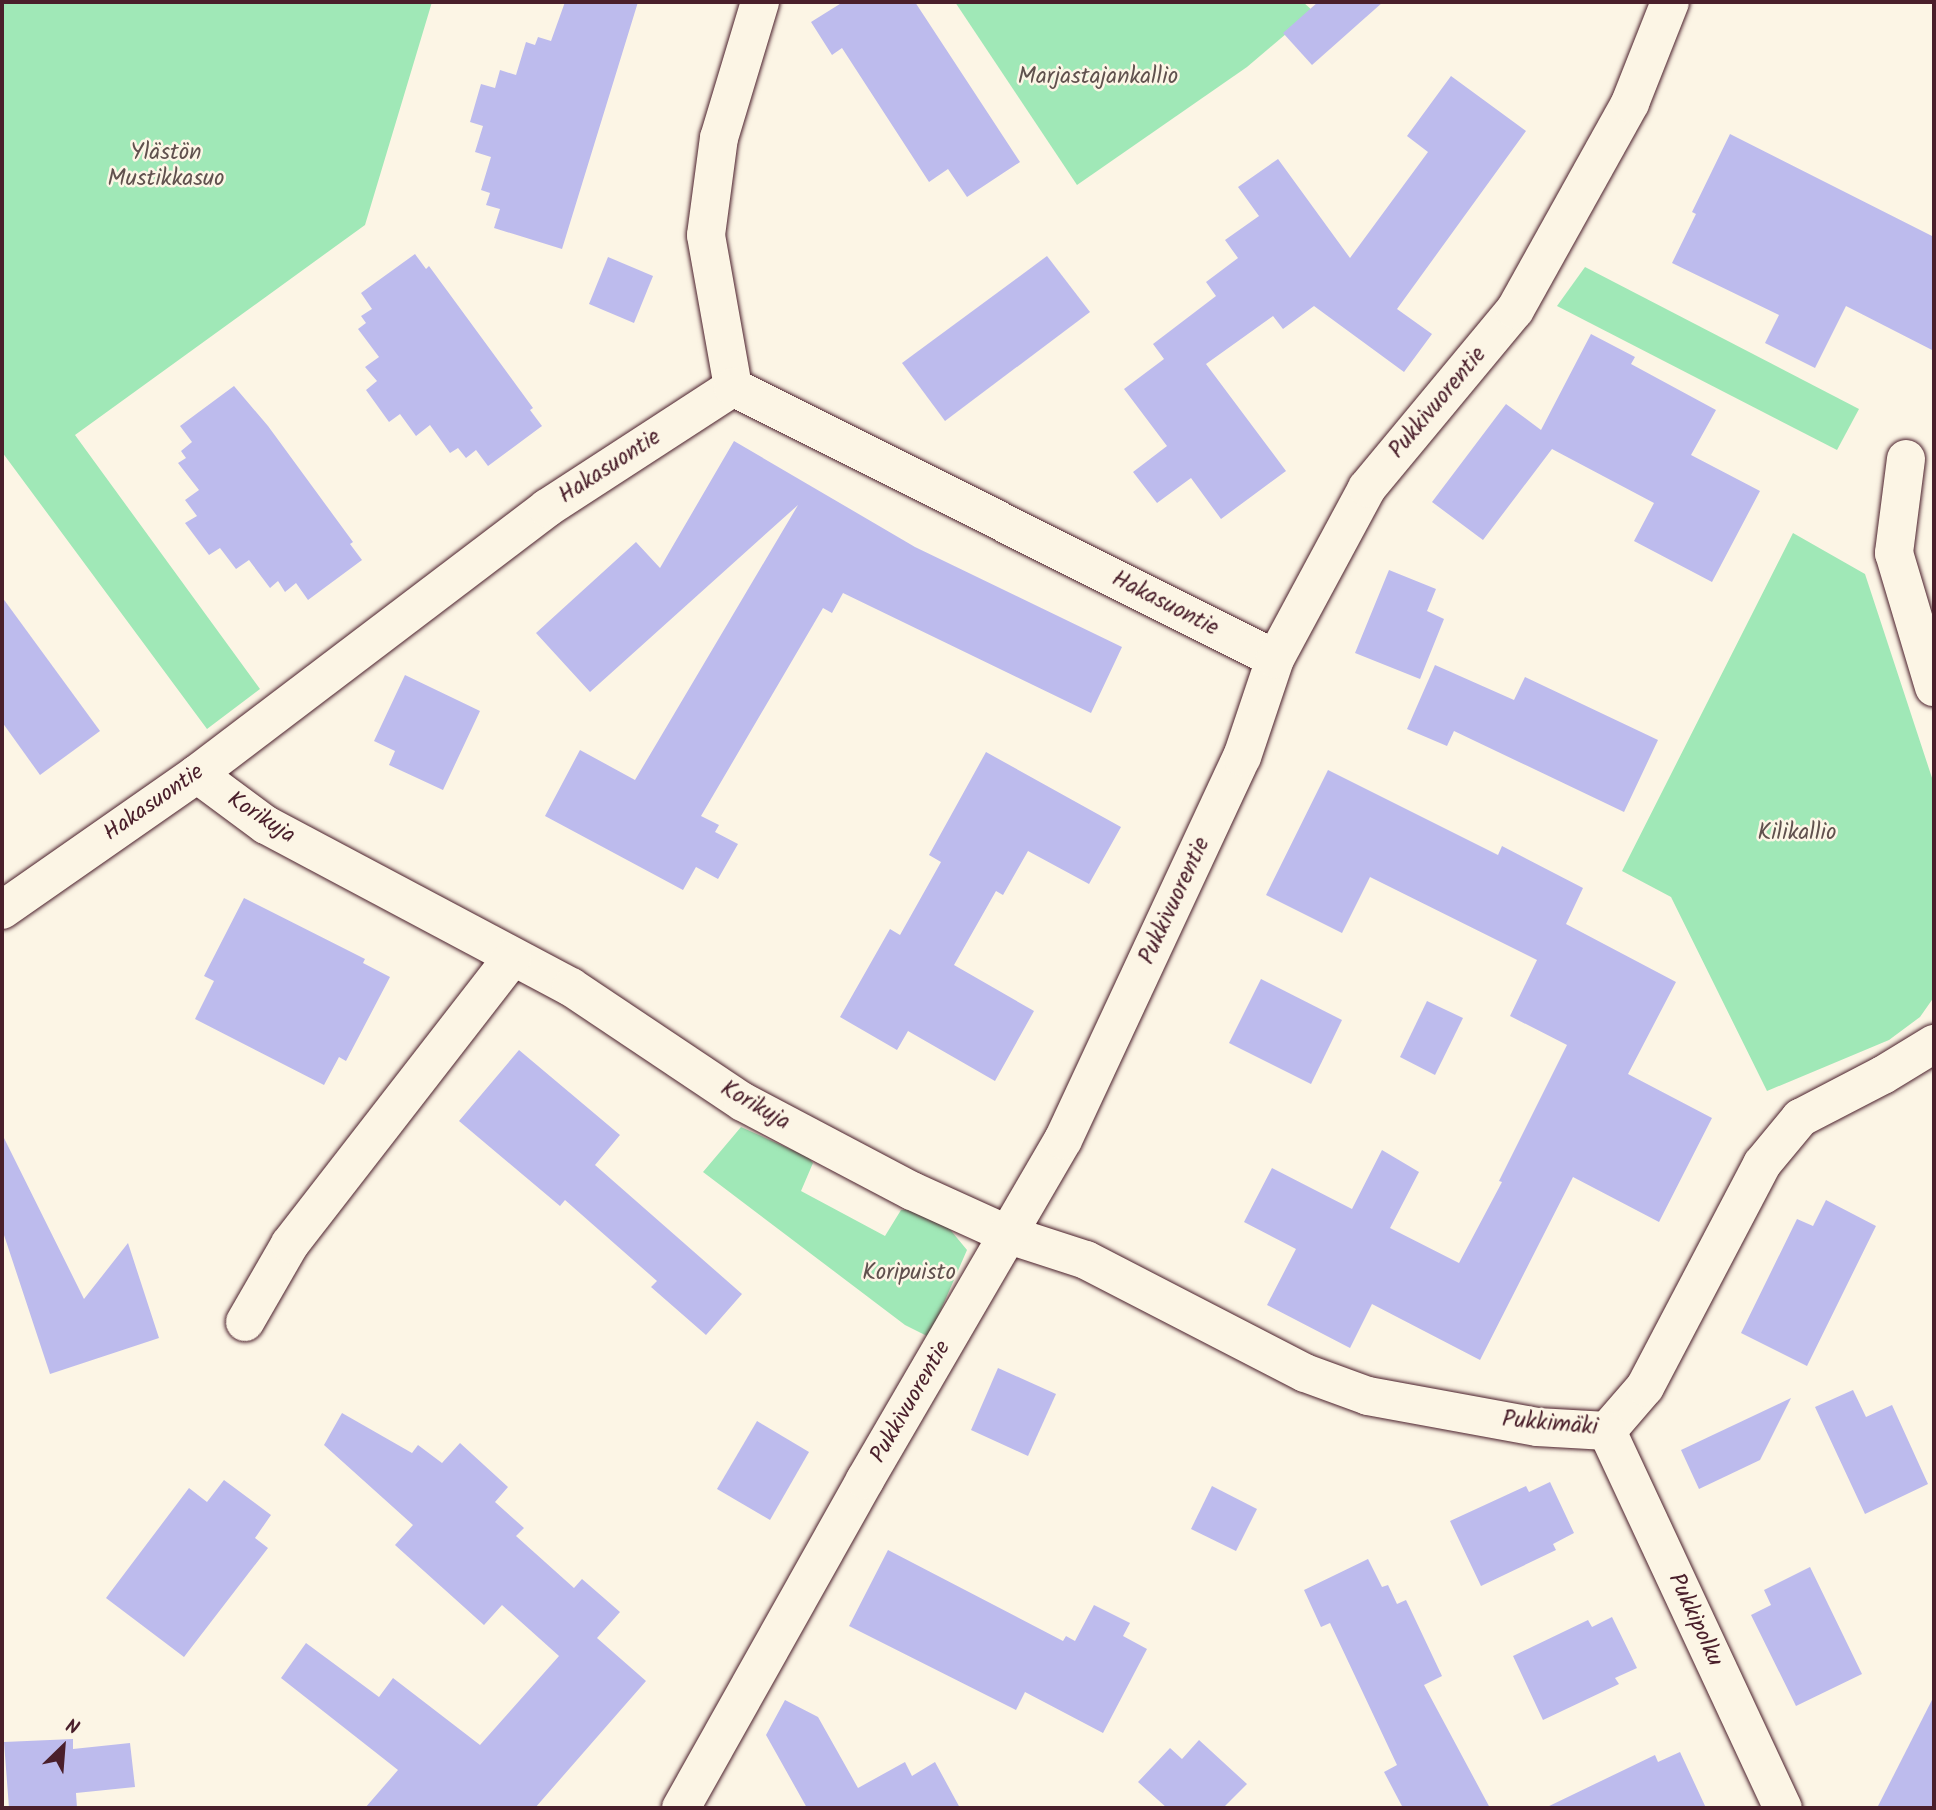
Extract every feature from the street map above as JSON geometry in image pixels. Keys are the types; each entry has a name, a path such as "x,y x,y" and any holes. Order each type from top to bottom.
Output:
{"street":[{"path":"733,387 706,235 719,138 760,2"},
{"name":"Pukkivuorentie","path":"681,1808 858,1492 1063,1140 1242,757 1275,659 1367,488 1515,310 1630,103 1670,2"},
{"name":"Hakasuontie","path":"2,910 197,774 547,508 733,387 1275,659"},
{"path":"1906,459 1894,553 1934,687"},
{"name":"Korikuja","path":"197,774 266,825 570,987 743,1102 912,1191 1009,1235"},
{"path":"245,1322 290,1244 513,957"},
{"name":"Pukkimäki","path":"1009,1235 1086,1260 1306,1373 1368,1396 1537,1427 1607,1431 1645,1387 1762,1164 1800,1118 1934,1044"},
{"name":"Pukkipolku","path":"1607,1431 1783,1808"}],"green space":[{"name":"Ylästön Mustikkasuo","path":"2,2 432,2 365,225 75,435 260,689 207,729 2,452"},
{"name":"Marjastajankallio","path":"955,2 1303,2 1313,11 1247,67 1077,185"},
{"path":"1585,267 1859,409 1837,450 1557,306"},
{"name":"Kilikallio","path":"1793,533 1865,574 1934,784 1934,997 1920,1017 1889,1040 1767,1091 1671,897 1622,871"},
{"name":"Koripuisto","path":"741,1127 808,1157 813,1163 801,1191 885,1236 901,1210 912,1209 948,1227 967,1250 929,1337 905,1325 703,1172"}],"building":[{"path":"565,2 638,2 562,249 494,228 500,209 486,205 490,193 481,190 491,157 475,152 483,126 470,122 481,84 495,88 500,70 516,75 526,42 535,45 538,37 551,41"},
{"path":"843,2 915,2 1020,162 967,197 948,169 929,182 842,48 832,55 811,22"},
{"path":"1318,2 1383,2 1312,65 1283,33"},
{"path":"1451,76 1526,131 1397,309 1432,334 1404,372 1314,306 1283,329 1273,316 1206,364 1286,471 1221,519 1191,478 1157,503 1133,472 1167,446 1124,389 1164,359 1153,344 1216,296 1206,282 1238,258 1225,240 1259,216 1238,187 1278,159 1350,258 1428,152 1407,136"},
{"path":"1730,134 1934,237 1934,351 1846,306 1815,368 1765,343 1779,315 1672,263 1696,214 1692,212"},
{"path":"415,254 426,269 429,266 533,408 530,410 542,426 488,466 476,450 466,458 458,448 450,453 430,425 416,436 400,414 389,422 366,390 377,381 365,367 379,357 358,329 366,323 361,316 372,309 361,293"},
{"path":"1047,256 1090,312 945,421 902,363"},
{"path":"608,257 653,276 634,323 589,304"},
{"path":"1591,334 1635,357 1631,364 1716,410 1691,455 1760,491 1712,582 1634,541 1654,503 1552,449 1483,540 1432,502 1506,404 1541,430"},
{"path":"234,386 268,426 353,542 350,544 362,560 308,600 296,583 285,592 278,581 270,588 249,560 236,569 220,548 209,555 185,523 197,516 185,500 199,490 178,463 186,458 181,451 192,442 180,426"},
{"path":"734,441 915,547 1122,647 1091,713 843,593 832,613 823,608 701,816 719,825 715,832 738,844 718,879 696,867 683,890 545,816 580,750 635,780 798,505 590,692 536,633 636,542 660,568"},
{"path":"1389,570 1436,589 1427,611 1444,619 1420,679 1355,653"},
{"path":"2,597 100,731 40,775 2,722"},
{"path":"1435,665 1514,700 1525,677 1658,740 1624,812 1454,731 1447,746 1407,729"},
{"path":"405,675 480,711 443,790 389,765 395,751 374,741"},
{"path":"986,752 1121,827 1089,884 1028,851 1003,895 996,891 954,965 1034,1011 995,1081 908,1031 897,1050 840,1017 890,929 900,935 941,862 929,855"},
{"path":"1328,770 1498,855 1502,846 1583,888 1566,924 1676,982 1628,1074 1712,1118 1659,1222 1573,1177 1480,1360 1372,1304 1350,1348 1267,1305 1296,1249 1244,1222 1272,1168 1352,1209 1382,1150 1419,1172 1390,1228 1459,1263 1502,1182 1499,1181 1567,1045 1510,1016 1537,960 1370,877 1342,933 1266,895"},
{"path":"244,898 365,959 363,963 390,977 346,1061 339,1057 324,1085 195,1019 214,981 204,976"},
{"path":"1261,979 1342,1020 1311,1084 1229,1043"},
{"path":"1427,1001 1463,1018 1435,1075 1400,1057"},
{"path":"519,1050 620,1135 595,1165 742,1294 706,1335 651,1287 657,1281 565,1200 560,1206 459,1121"},
{"path":"2,1134 84,1299 128,1243 159,1338 50,1374 2,1229"},
{"path":"1826,1200 1876,1226 1807,1366 1741,1333 1797,1219 1813,1226"},
{"path":"998,1368 1056,1394 1028,1456 971,1430"},
{"path":"1853,1390 1866,1417 1892,1405 1928,1484 1865,1514 1815,1407"},
{"path":"1791,1398 1760,1460 1699,1489 1681,1450"},
{"path":"342,1413 412,1453 418,1445 442,1463 460,1443 508,1487 495,1502 524,1528 516,1536 574,1588 582,1579 620,1612 597,1638 646,1681 535,1808 365,1808 398,1770 281,1678 306,1643 379,1697 393,1678 480,1745 559,1656 502,1605 484,1625 395,1545 413,1525 324,1445"},
{"path":"757,1421 809,1452 770,1520 717,1489"},
{"path":"224,1480 271,1515 255,1538 268,1548 184,1657 106,1598 189,1488 207,1502"},
{"path":"1550,1482 1574,1533 1553,1544 1556,1550 1481,1586 1450,1521 1526,1486 1529,1492"},
{"path":"1212,1486 1257,1509 1236,1551 1191,1529"},
{"path":"888,1550 1063,1641 1066,1636 1075,1641 1094,1605 1130,1623 1123,1636 1147,1649 1103,1733 1025,1692 1016,1710 849,1626"},
{"path":"1368,1559 1382,1587 1388,1585 1397,1604 1406,1600 1442,1676 1424,1685 1490,1808 1403,1808 1384,1772 1397,1765 1330,1623 1321,1627 1304,1590"},
{"path":"1810,1567 1862,1674 1796,1706 1751,1615 1771,1605 1764,1590"},
{"path":"1612,1617 1637,1668 1615,1678 1619,1684 1543,1720 1513,1656 1588,1620 1592,1627"},
{"path":"1934,1696 1934,1808 1877,1808"},
{"path":"785,1700 818,1717 858,1788 905,1762 912,1776 935,1762 960,1808 807,1808 766,1735"},
{"path":"73,1739 73,1749 130,1743 135,1787 76,1793 77,1808 9,1808 4,1742"},
{"path":"1199,1740 1247,1784 1223,1808 1167,1808 1138,1782 1170,1748 1182,1759"},
{"path":"1680,1752 1706,1808 1545,1808 1655,1755 1658,1762"}]}
